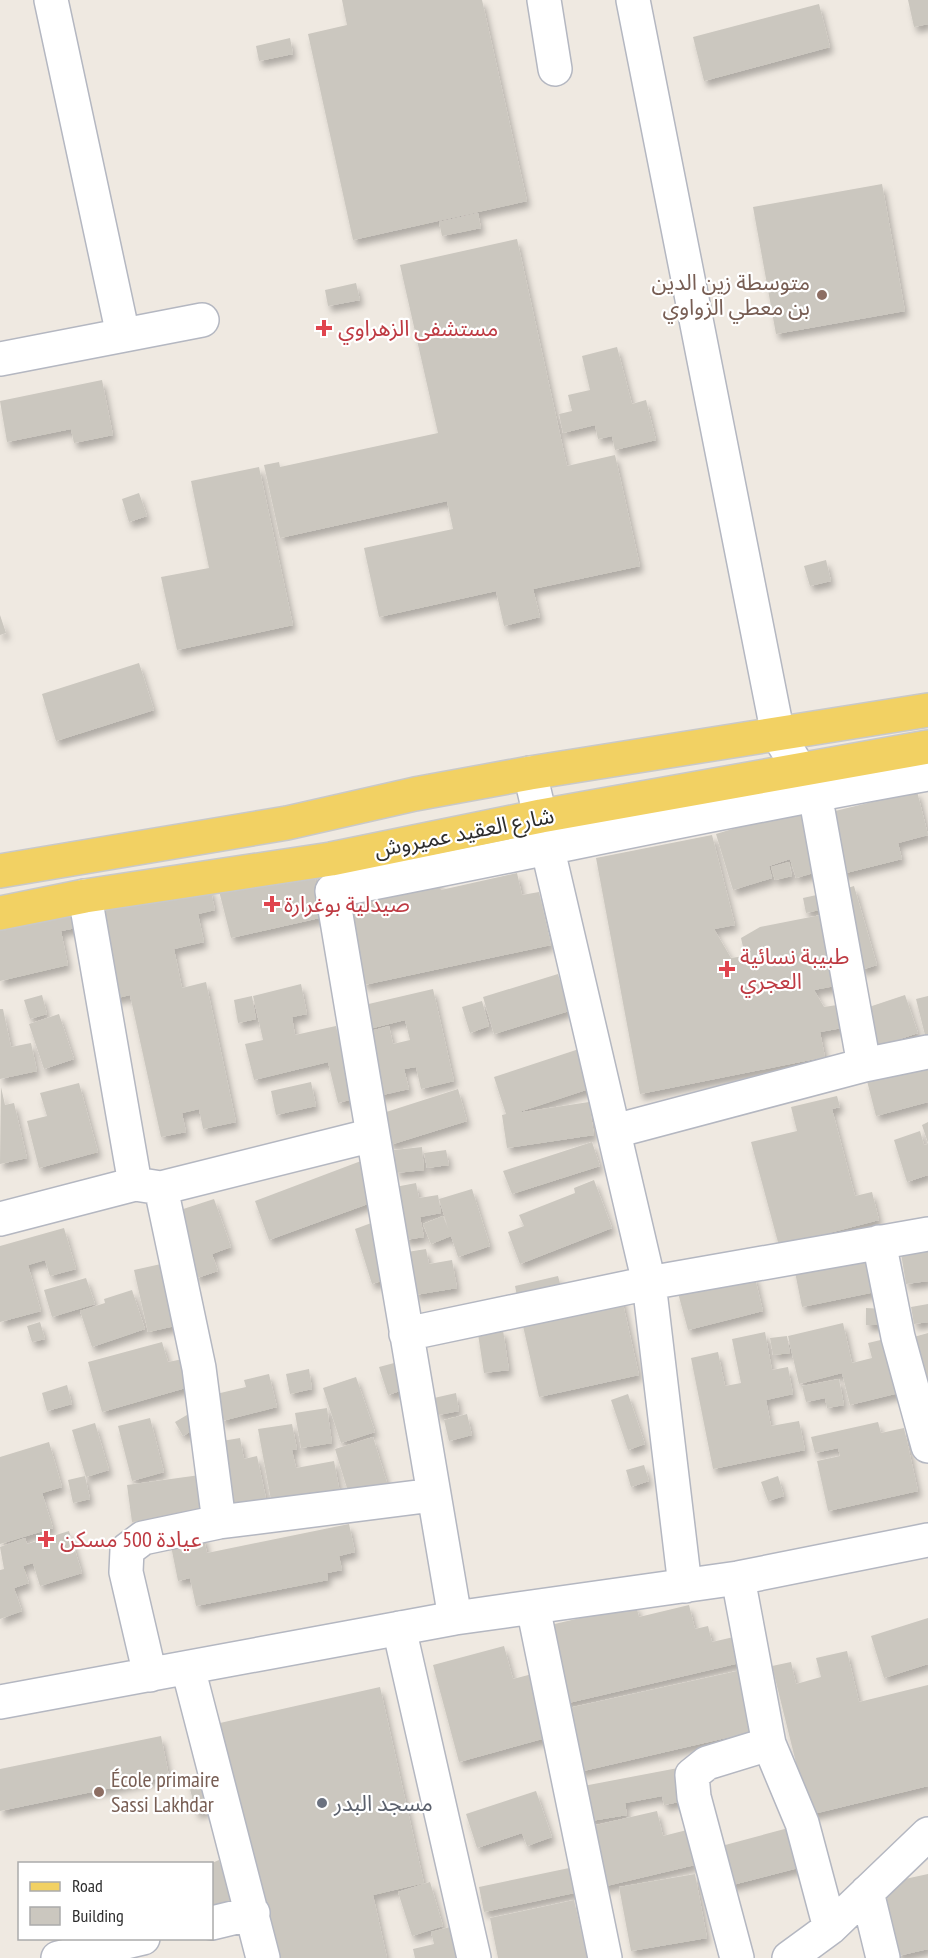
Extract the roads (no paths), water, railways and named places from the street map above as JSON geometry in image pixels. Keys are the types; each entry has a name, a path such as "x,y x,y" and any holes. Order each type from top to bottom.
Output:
{"main road":[{"name":"شارع العقيد عميروش","path":"0,871 288,823 415,794 530,773 928,711"},
{"name":"شارع العقيد عميروش","path":"0,913 85,896 331,875 541,816 808,782 928,747"}],"street":[{"path":"51,0 123,336"},
{"path":"544,0 555,69"},
{"path":"633,0 778,735 808,782 864,1065"},
{"path":"0,359 202,320"},
{"path":"530,773 649,1283 685,1586"},
{"path":"455,1618 331,875 548,850 808,782 928,774"},
{"path":"85,896 148,1186 199,1368 219,1522"},
{"path":"615,1131 864,1065 928,1052"},
{"path":"0,1219 373,1135"},
{"path":"406,1334 649,1283 928,1234"},
{"path":"879,1242 898,1337 928,1446"},
{"path":"150,1675 126,1572 127,1550 143,1538 219,1522 433,1495"},
{"path":"0,1701 455,1618 738,1578 928,1540"},
{"path":"738,1578 769,1744 802,1823 830,1928"},
{"path":"533,1607 605,1958"},
{"path":"399,1628 474,1958"},
{"path":"188,1668 263,1958"},
{"path":"736,1958 694,1797 692,1775 707,1763 769,1744"},
{"path":"789,1958 830,1928 928,1834"},
{"path":"867,1892 883,1958"},
{"path":"213,1923 253,1913"},
{"path":"58,1958 134,1940"}],"place":[{"name":"متوسطة زين الدين بن معطي الزواوي","path":"822,295"},
{"name":"مستشفى الزهراوي","path":"324,328"},
{"name":"صيدلية بوغرارة","path":"272,904"},
{"name":"طبيبة نسائية العجري","path":"727,969"},
{"name":"عيادة 500 مسكن","path":"46,1539"},
{"name":"École primaire Sassi Lakhdar","path":"99,1792"},
{"name":"مسجد البدر","path":"322,1803"}]}
